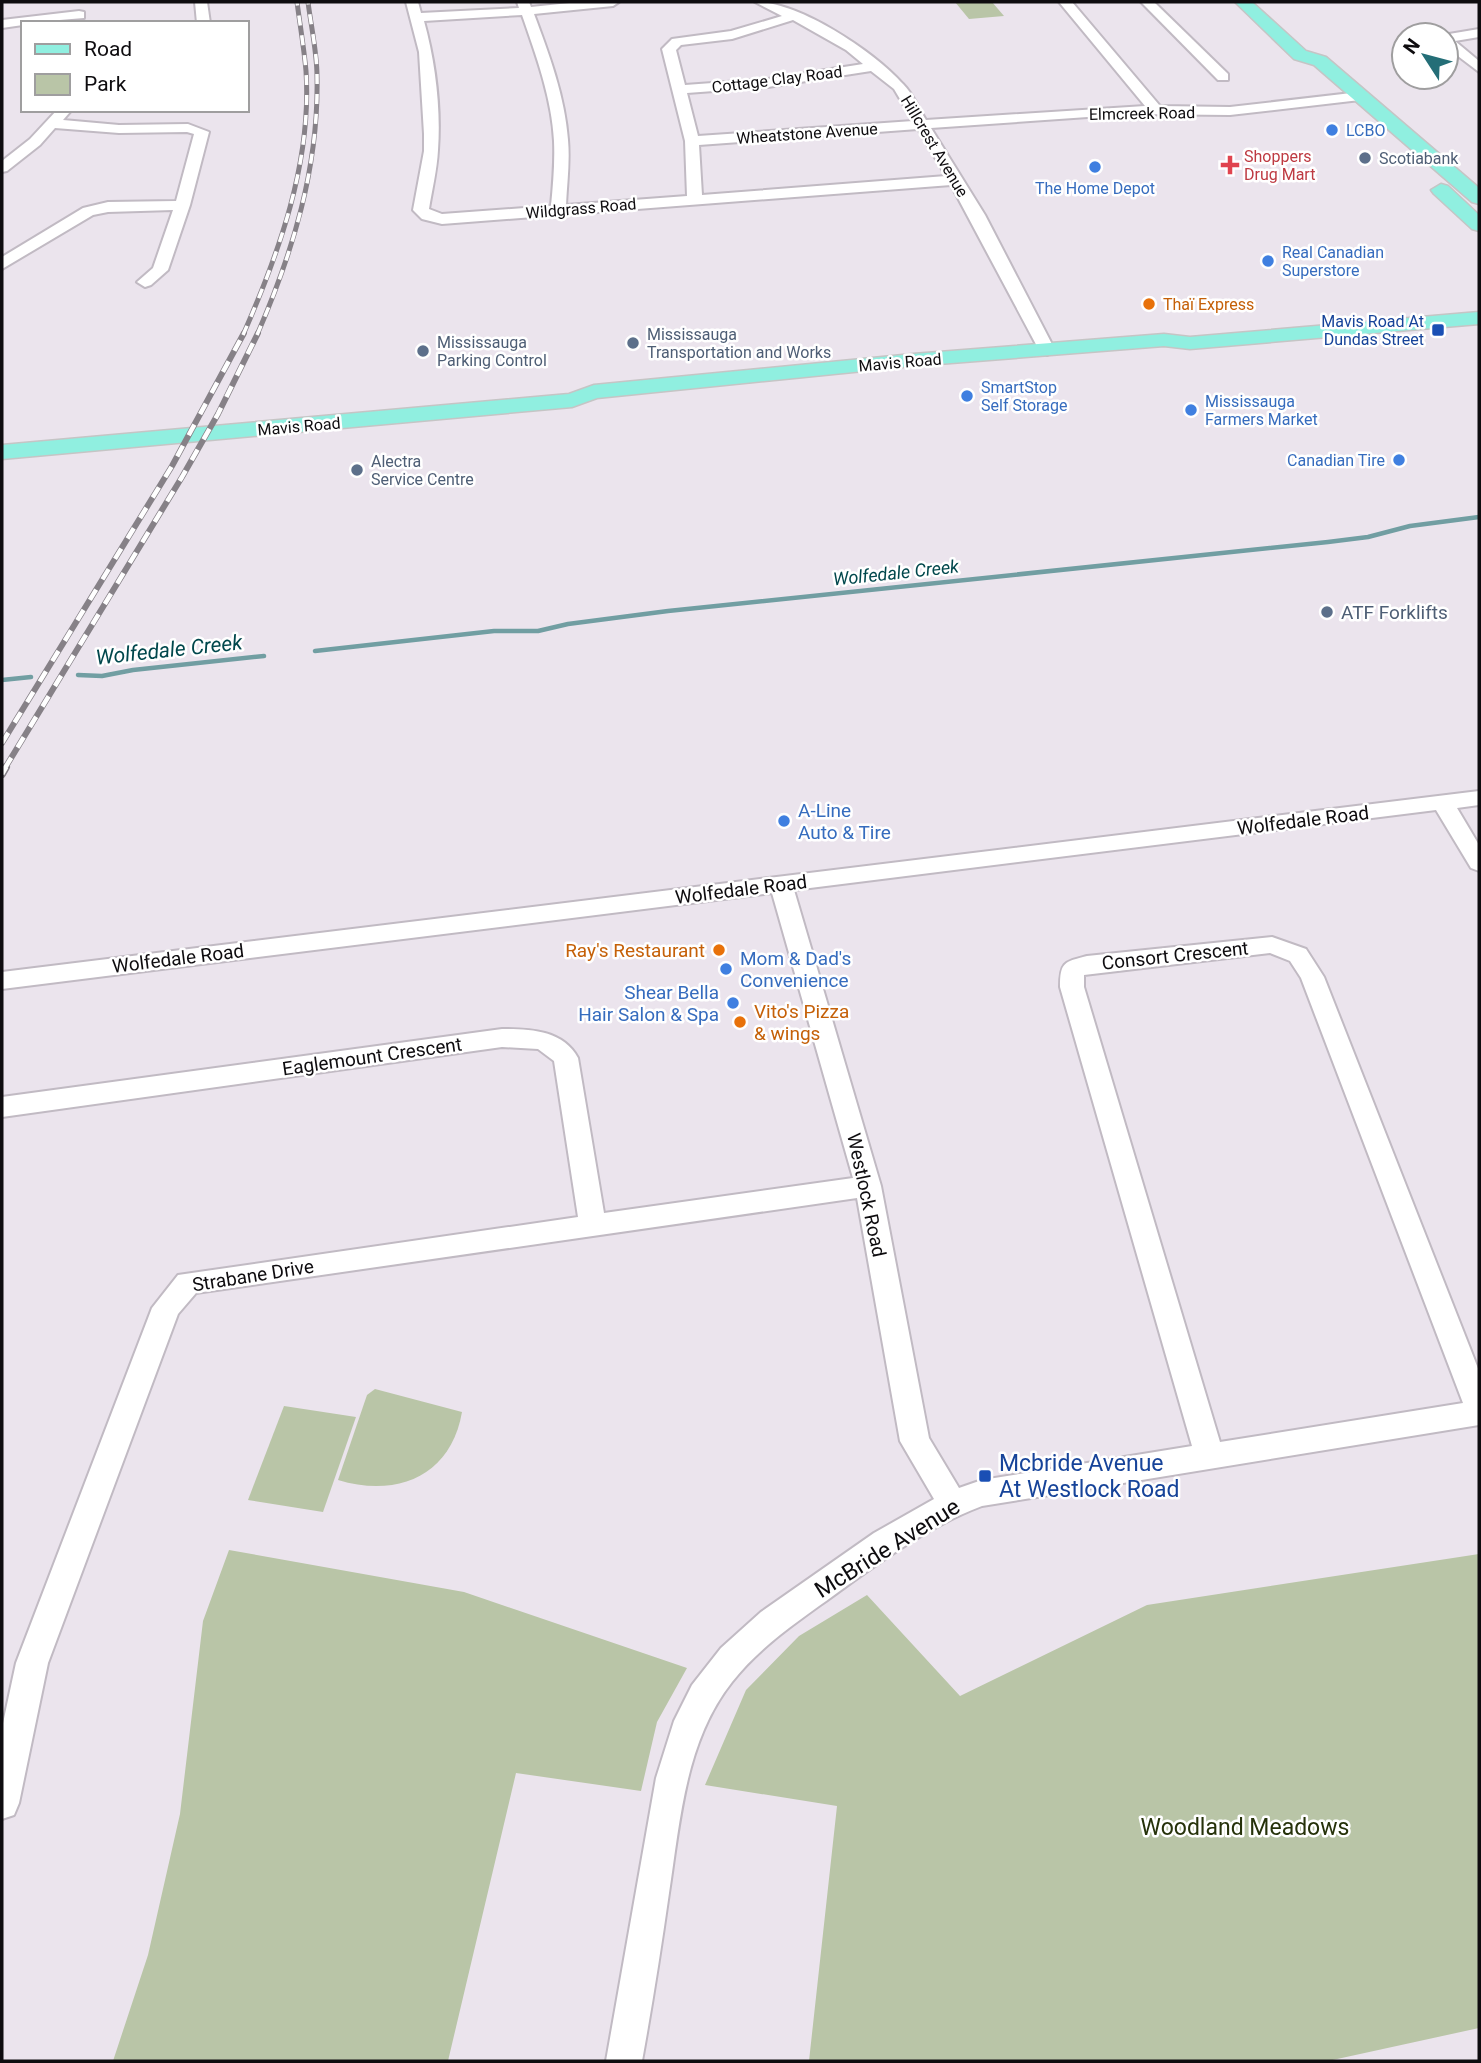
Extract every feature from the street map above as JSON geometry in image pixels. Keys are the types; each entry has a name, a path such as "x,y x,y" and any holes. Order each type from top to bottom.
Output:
{"main road":[{"path":"1243,2 1300,55 1320,61 1479,198"},
{"path":"1300,55 1301,63 1479,225"},
{"name":"Mavis Road","path":"2,452 560,401 594,392 1047,350 1164,340 1190,343 1477,307"},
{"name":"Mavis Road","path":"2,438 565,387 594,392"}],"street":[{"path":"201,2 204,21"},
{"name":"Wildgrass Road","path":"412,2 426,52 430,134 423,213 442,219 954,180"},
{"path":"417,17 525,6 613,2"},
{"name":"Hillcrest Avenue","path":"761,2 794,16 851,47 898,87 976,215 1047,350"},
{"path":"1065,2 1156,110"},
{"path":"1147,2 1223,77"},
{"path":"525,6 560,127 562,166 558,209"},
{"path":"23,21 79,13"},
{"path":"695,199 692,141 668,51 670,46 677,42 732,35 794,16"},
{"path":"2,24 21,21"},
{"path":"1479,33 1447,38 1450,44 1479,68"},
{"name":"Cottage Clay Road","path":"679,90 768,83 875,65"},
{"name":"Elmcreek Road","path":"923,125 1156,110 1230,111 1360,96"},
{"path":"2,168 53,124 62,112"},
{"path":"53,124 199,130 202,134 160,270 145,282"},
{"name":"Wheatstone Avenue","path":"692,141 923,125"},
{"path":"2,264 88,211 108,207 182,205"},
{"name":"Wolfedale Road","path":"2,980 1479,798"},
{"path":"1443,803 1479,863"},
{"name":"Westlock Road","path":"781,884 836,1066 868,1186 915,1441 952,1503"},
{"name":"Consort Crescent","path":"1210,1458 1072,987 1072,970 1087,964 1272,945 1298,955 1312,977 1479,1407"},
{"name":"Eaglemount Crescent","path":"2,1107 502,1038 530,1038 557,1046 566,1058 593,1227"},
{"name":"Strabane Drive","path":"2,1803 32,1663 166,1308 179,1290 188,1283 868,1186"},
{"name":"McBride Avenue","path":"624,2061 668,1795 687,1733 708,1690 730,1660 754,1637 846,1569 952,1503 982,1493 1479,1413"}],"green space":[{"path":"955,2 992,2 1004,16 969,19"},
{"path":"375,1389 462,1412 456,1434 446,1452 418,1477 381,1486 338,1480 367,1395"},
{"path":"284,1406 356,1417 323,1512 248,1500"},
{"path":"229,1550 464,1592 687,1668 657,1722 641,1791 516,1773 448,2061 113,2061 148,1955 180,1814 203,1621"},
{"name":"Woodland Meadows","path":"1479,1554 1479,2028 1328,2061 809,2061 837,1806 705,1785 746,1690 799,1636 867,1595 960,1696 1147,1605"}],"waterway":[{"name":"Wolfedale Creek","path":"315,651 494,631 538,631 568,624 668,611 1328,542 1368,537 1410,526 1479,517"},
{"name":"Wolfedale Creek","path":"78,675 102,676 133,670 264,656"},
{"name":"Wolfedale Creek","path":"2,680 31,677"}],"railway":[{"path":"243,334 280,239 298,173 304,139 306,71 297,2"},
{"path":"257,335 292,241 314,143 317,67 308,2"},
{"path":"5,768 182,477 218,414 258,333"},
{"path":"2,743 172,466 243,334"},
{"path":"2,774 6,767"}],"place":[{"name":"LCBO","path":"1332,130"},
{"name":"Scotiabank","path":"1365,158"},
{"name":"Shoppers Drug Mart","path":"1230,165"},
{"name":"The Home Depot","path":"1095,167"},
{"name":"Real Canadian Superstore","path":"1268,261"},
{"name":"Thaï Express","path":"1149,304"},
{"name":"Mavis Road At Dundas Street","path":"1438,330"},
{"name":"Mississauga Transportation and Works","path":"633,343"},
{"name":"Mississauga Parking Control","path":"423,351"},
{"name":"SmartStop Self Storage","path":"967,396"},
{"name":"Mississauga Farmers Market","path":"1191,410"},
{"name":"Canadian Tire","path":"1399,460"},
{"name":"Alectra Service Centre","path":"357,470"},
{"name":"ATF Forklifts","path":"1327,612"},
{"name":"A-Line Auto & Tire","path":"784,821"},
{"name":"Ray's Restaurant","path":"719,950"},
{"name":"Mom & Dad's Convenience","path":"726,969"},
{"name":"Shear Bella Hair Salon & Spa","path":"733,1003"},
{"name":"Vito's Pizza & wings","path":"740,1022"},
{"name":"Mcbride Avenue At Westlock Road","path":"985,1476"}]}
